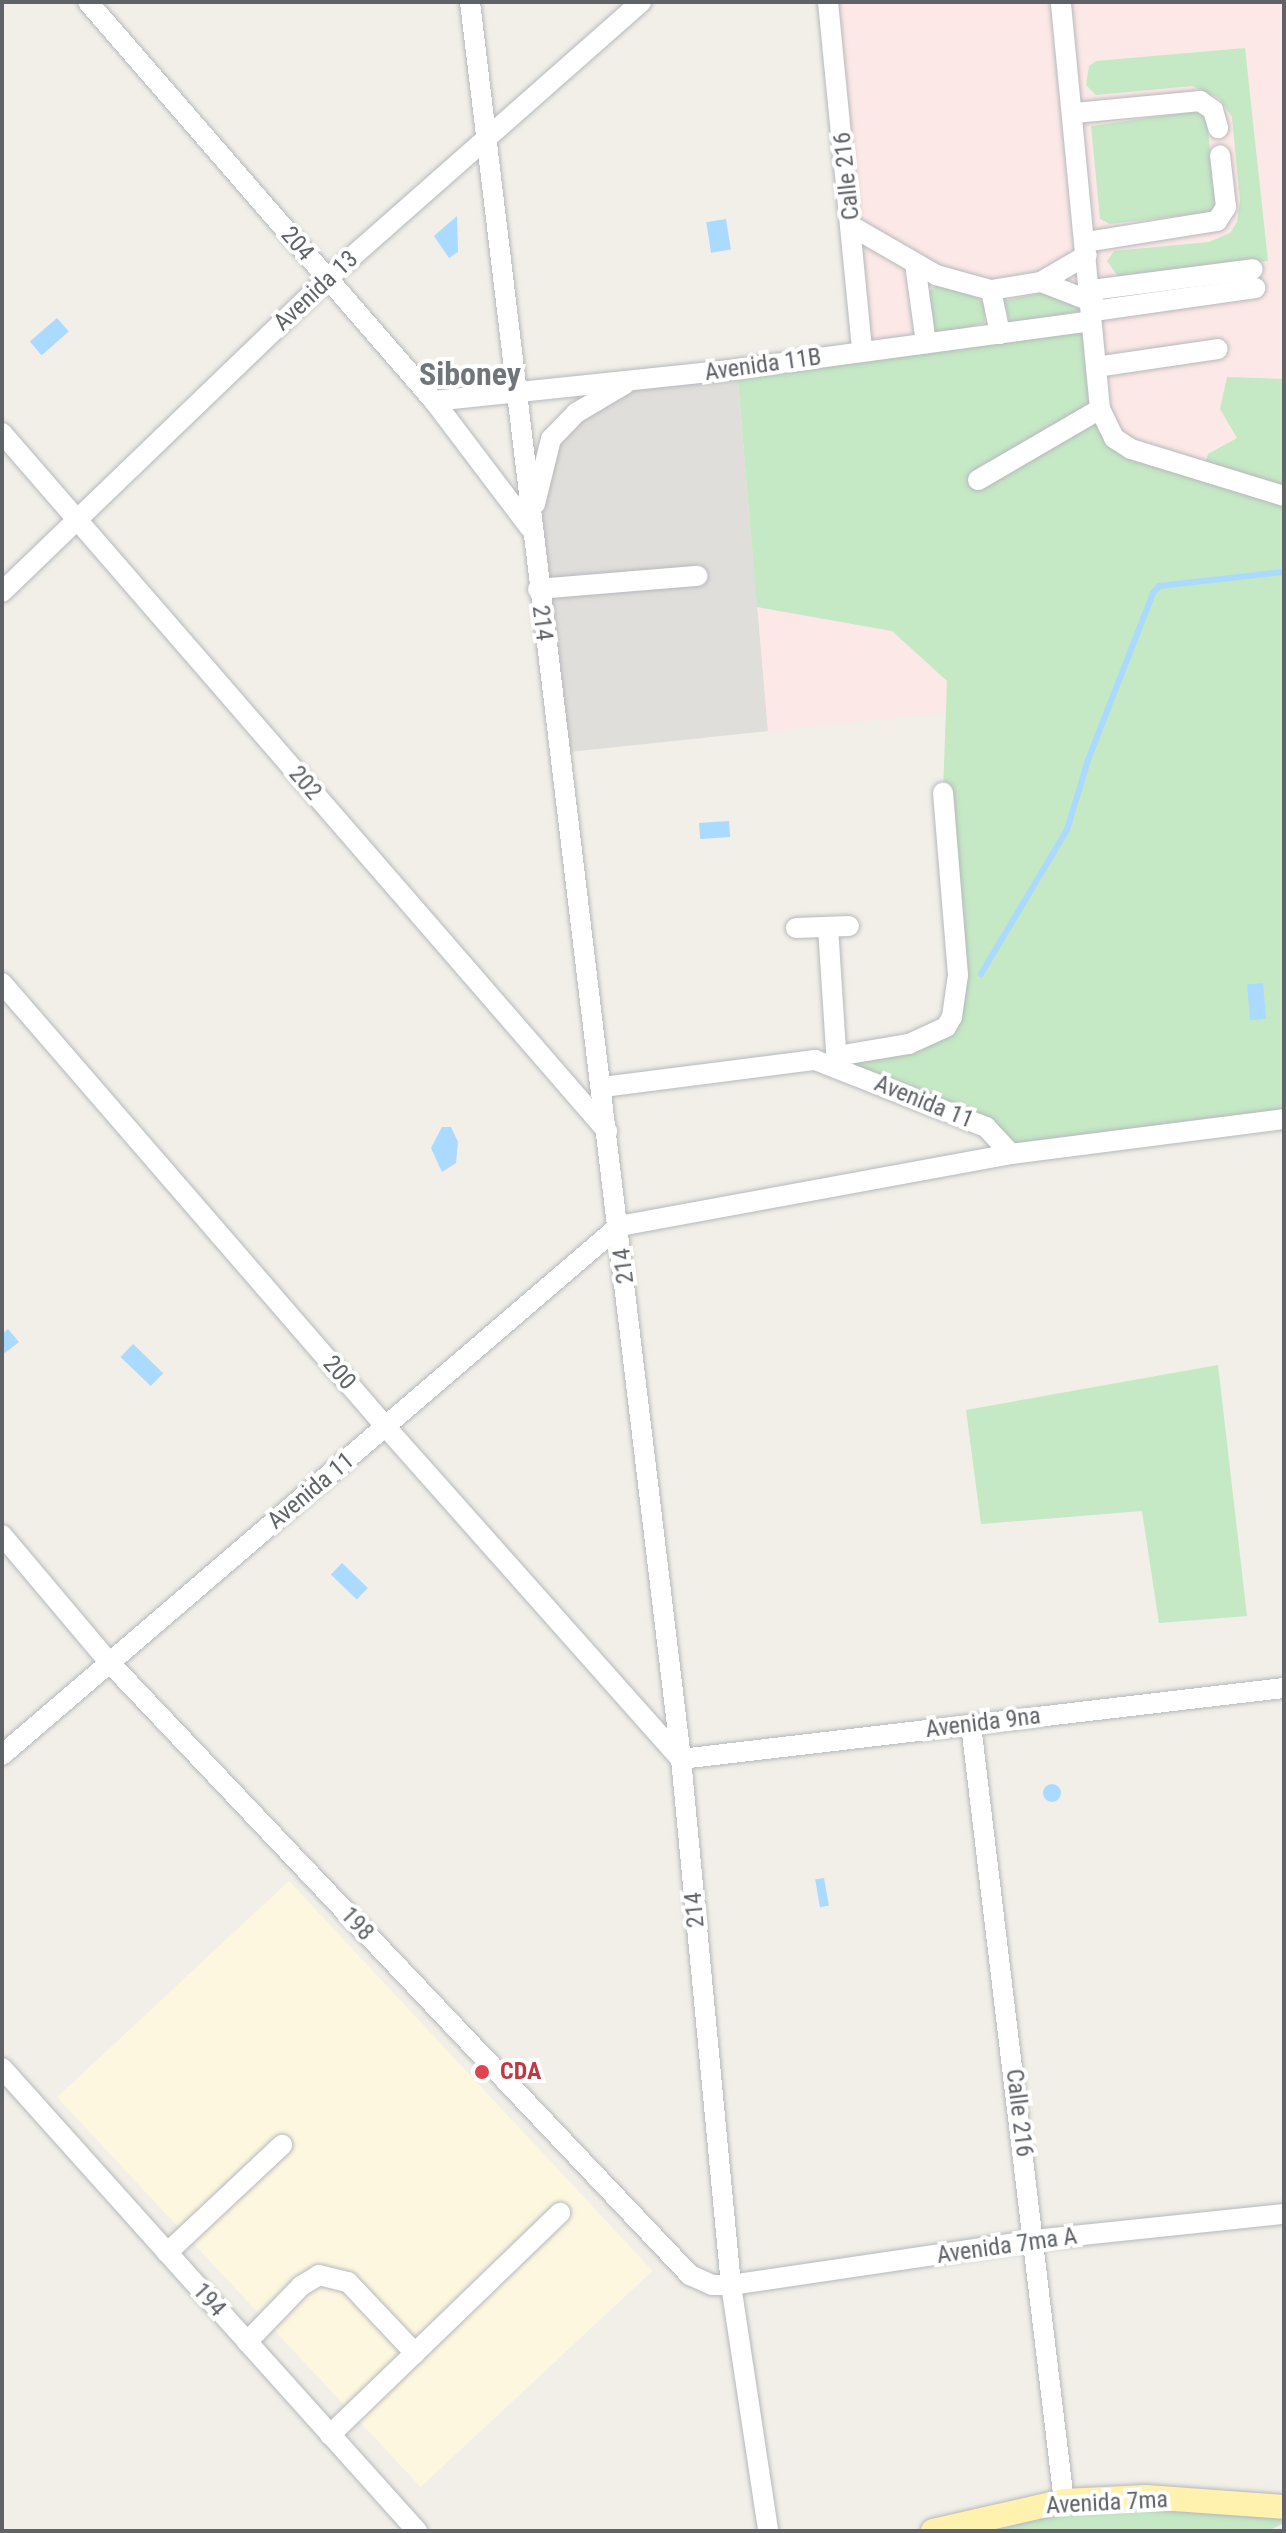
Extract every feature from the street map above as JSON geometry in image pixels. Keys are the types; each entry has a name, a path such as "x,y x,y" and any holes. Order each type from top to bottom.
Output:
{"main road":[{"name":"Avenida 7ma","path":"933,2531 1064,2501 1146,2497 1284,2507"}],"street":[{"name":"204","path":"88,2 434,401 530,528"},
{"name":"214","path":"470,2 518,390 530,528 603,1087 681,1759 731,2285 768,2531"},
{"name":"Avenida 13","path":"2,592 327,279 488,133 641,2"},
{"name":"Calle 216","path":"828,2 853,227 862,351"},
{"path":"1061,2 1075,113 1100,409 1114,438 1131,449 1284,496"},
{"path":"1075,113 1200,101 1213,110 1218,128"},
{"path":"853,227 915,264 991,290 1041,282 1086,249 1217,221 1226,207 1220,155"},
{"path":"915,264 926,343"},
{"name":"Avenida 11B","path":"434,401 518,390 631,381 1000,334 1093,306 1254,279"},
{"path":"1041,282 1093,306"},
{"path":"991,290 1000,334"},
{"path":"1096,367 1218,349"},
{"path":"530,528 551,439 576,413 631,381"},
{"path":"978,480 1100,409"},
{"name":"202","path":"2,433 608,1132"},
{"path":"538,589 697,576"},
{"path":"828,927 837,1061 909,1044 946,1027 952,1017 958,975 943,793"},
{"path":"796,928 849,926"},
{"name":"200","path":"2,983 386,1427 681,1759"},
{"name":"Avenida 11","path":"603,1087 815,1060 837,1061 986,1127 1011,1154"},
{"path":"619,1226 1011,1154 1284,1119"},
{"name":"Avenida 11","path":"2,1755 619,1226"},
{"name":"198","path":"2,1535 109,1662 690,2275 712,2285 731,2285"},
{"name":"Avenida 9na","path":"681,1759 1284,1688"},
{"name":"Calle 216","path":"971,1725 1064,2501"},
{"name":"194","path":"2,2068 417,2531"},
{"path":"167,2253 282,2145"},
{"path":"330,2435 560,2213"},
{"name":"Avenida 7ma A","path":"731,2285 1035,2240 1284,2214"},
{"path":"247,2342 301,2286 319,2275 348,2282 415,2353"}],"shaded area":[{"path":"825,2 1284,2 1284,680 768,731 737,369 862,351"},
{"path":"737,369 768,731 559,753 530,528 551,439 631,381"},
{"path":"289,1881 653,2271 421,2487 57,2097"}],"green space":[{"path":"1245,48 1268,261 1128,279 1117,275 1107,261 1114,251 1209,242 1230,233 1237,222 1240,201 1232,117 1219,98 1192,86 1096,95 1086,85 1089,66 1096,61"},
{"path":"1197,111 1207,122 1216,205 1212,212 1110,224 1100,219 1091,126"},
{"path":"941,283 978,298 986,306 984,323 938,335 931,331 926,293"},
{"path":"1046,292 1081,305 1081,311 1011,325 1003,301"},
{"path":"1091,321 1114,438 1203,470 1208,454 1237,438 1220,409 1227,377 1284,379 1284,1112 1011,1154 986,1127 837,1067 952,1017 943,793 947,681 892,631 757,607 737,369"},
{"path":"1218,1365 1247,1616 1159,1623 1142,1511 981,1524 966,1410"},
{"path":"1129,2507 1284,2514 1284,2523 1268,2531 966,2531 1058,2512"}],"water":[{"path":"457,216 458,252 449,258 434,236"},
{"path":"726,219 731,250 711,253 706,222"},
{"path":"57,318 69,332 42,355 30,342"},
{"path":"729,821 730,837 700,839 699,823"},
{"path":"1263,983 1266,1019 1250,1020 1247,984"},
{"path":"442,1127 451,1127 458,1142 456,1163 442,1172 431,1148"},
{"path":"8,1329 19,1342 2,1355 2,1334"},
{"path":"133,1344 163,1373 151,1386 120,1357"},
{"path":"342,1563 368,1588 357,1600 331,1575"},
{"path":"1052,1784 1061,1793 1052,1802 1043,1793"},
{"path":"824,1878 829,1906 820,1907 815,1880"}],"waterway":[{"path":"981,974 1067,830 1088,760 1153,593 1159,586 1284,572"}],"place":[{"name":"CDA","path":"482,2072"}],"district":[{"name":"Siboney","path":"470,374"}]}
